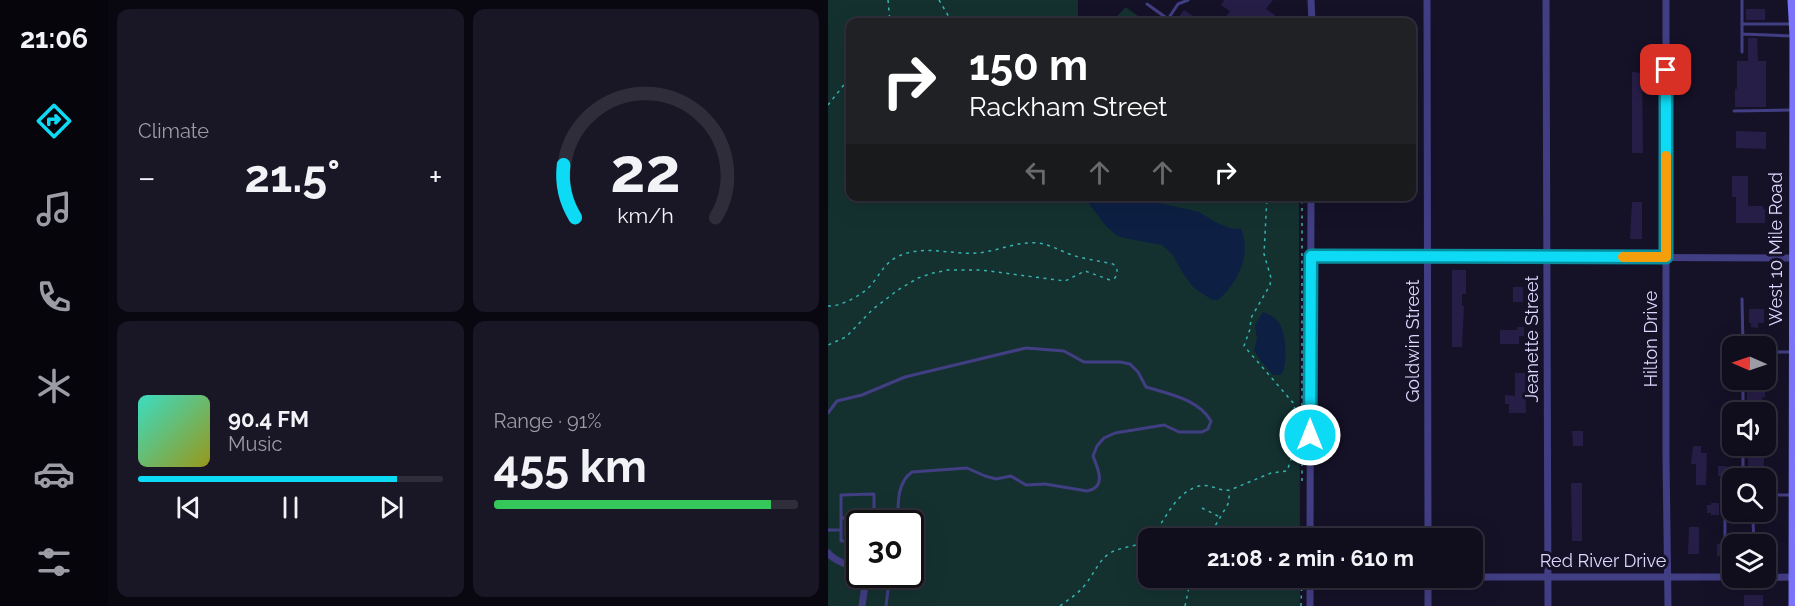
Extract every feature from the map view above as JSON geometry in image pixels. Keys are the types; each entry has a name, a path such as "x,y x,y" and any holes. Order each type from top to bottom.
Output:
{"main road":[{"name":"West 10 Mile Road","path":"1792,0 1794,24 1792,110 1794,135 1793,606"}],"street":[{"path":"1311,0 1312,18"},
{"name":"Goldwin Street","path":"1427,0 1428,528"},
{"name":"Jeanette Street","path":"1546,0 1548,606"},
{"name":"Hilton Drive","path":"1666,0 1668,606"},
{"path":"1310,528 1311,201"},
{"path":"1311,256 1666,257 1793,252"},
{"path":"828,554 834,560 846,564"},
{"name":"Red River Drive","path":"1483,577 1722,577"},
{"path":"1776,577 1793,577"},
{"path":"862,606 865,588"},
{"path":"1310,588 1310,606"},
{"path":"1428,588 1428,606"}],"lane":[{"path":"1169,18 1178,3 1188,0"},
{"path":"1742,0 1742,52"},
{"path":"1147,4 1167,18"},
{"path":"1742,24 1794,24"},
{"path":"1742,34 1794,40"},
{"path":"1734,111 1792,110"},
{"path":"1742,299 1743,336"},
{"path":"828,413 837,401 862,395 905,377 976,358 1001,356 1026,348 1064,351 1084,362 1130,364 1146,387 1182,398 1206,414 1210,421 1208,429 1202,432 1179,432 1164,425 1115,433 1104,438 1097,446 1093,456 1100,475 1099,483 1094,489 1087,491 1045,484 1026,485 1011,477 996,479 967,468 912,472 906,476 899,496 898,510"},
{"path":"1776,352 1792,352"},
{"path":"846,541 841,541 841,495 874,494 874,510"},
{"path":"1776,497 1793,501"},
{"path":"841,518 846,518"},
{"path":"828,530 841,530"},
{"path":"886,606 888,588"}],"path":[{"path":"888,0 890,18"},
{"path":"939,0 950,18"},
{"path":"828,105 846,81"},
{"path":"1060,606 1083,587 1093,570 1110,553 1134,547 1153,535 1174,502 1181,496 1198,486 1208,485 1225,491 1271,473 1287,471 1295,448 1291,438 1294,405 1244,346 1251,318 1270,285 1271,278 1264,254 1267,201"},
{"path":"1302,201 1302,485"},
{"path":"828,306 841,305 848,301 869,287 894,258 913,250 967,253 1038,243 1072,255 1113,264 1117,267 1118,272 1115,278 1110,280 1085,271 1065,281 981,270 948,270 933,273 918,278 898,290 873,309 846,337 828,345"},
{"path":"1214,528 1228,504 1230,490"},
{"path":"1202,508 1220,517"},
{"path":"1185,606 1189,588"},
{"path":"1301,606 1302,588"}],"green space":[{"path":"828,0 1078,0 1078,18 846,18 846,201 1299,201 1300,528 1138,528 1138,588 1300,588 1300,606 828,606"},
{"path":"1127,8 1141,18 1118,18"}],"water":[{"path":"1087,201 1150,201 1199,212 1229,228 1241,229 1245,248 1244,258 1232,285 1218,300 1212,300 1193,287 1173,255 1162,245 1124,238 1116,235"},
{"path":"1263,312 1277,321 1283,334 1286,350 1285,365 1280,375 1273,375 1254,350 1257,339 1255,325"}],"building":[{"path":"1224,0 1273,0 1266,9 1275,15 1272,18 1225,18 1230,11 1221,5"},
{"path":"1746,9 1765,9 1765,20 1746,20"},
{"path":"1184,10 1195,18 1178,18"},
{"path":"1748,38 1757,38 1758,61 1766,61 1766,107 1735,107 1737,61 1748,61"},
{"path":"1632,72 1642,73 1643,153 1632,153"},
{"path":"1736,131 1766,132 1766,149 1736,148"},
{"path":"1732,176 1748,176 1748,206 1763,206 1765,223 1736,223 1736,197 1732,197"},
{"path":"1632,202 1642,202 1642,239 1630,239"},
{"path":"1452,270 1466,270 1466,294 1462,294 1462,306 1464,306 1462,347 1452,347"},
{"path":"1513,287 1523,287 1523,302 1513,302"},
{"path":"1749,309 1764,309 1764,323 1758,323 1758,328 1751,327 1749,323"},
{"path":"1517,327 1524,327 1524,336 1519,336 1519,344 1500,344 1500,330 1517,330"},
{"path":"1515,373 1525,373 1526,413 1509,413 1509,404 1505,404 1505,395 1515,396"},
{"path":"1747,390 1765,390 1762,402 1747,402"},
{"path":"1572,431 1583,431 1583,446 1573,446"},
{"path":"1693,446 1701,446 1701,453 1707,453 1706,485 1696,485 1696,464 1691,464"},
{"path":"1748,456 1764,456 1764,468 1748,468"},
{"path":"1718,466 1727,466 1727,468 1722,468 1722,476 1718,476"},
{"path":"1571,483 1582,483 1582,541 1572,541"},
{"path":"1719,503 1719,515 1707,513 1707,505"},
{"path":"1689,527 1699,527 1699,554 1688,554"},
{"path":"1717,544 1722,545 1722,556 1717,556"},
{"path":"1744,595 1763,595 1763,606 1744,606"}],"slow traffic":[{"path":"1623,257 1666,257 1666,156"}],"route":[{"path":"1310,435 1311,256 1666,257 1666,70"}]}
